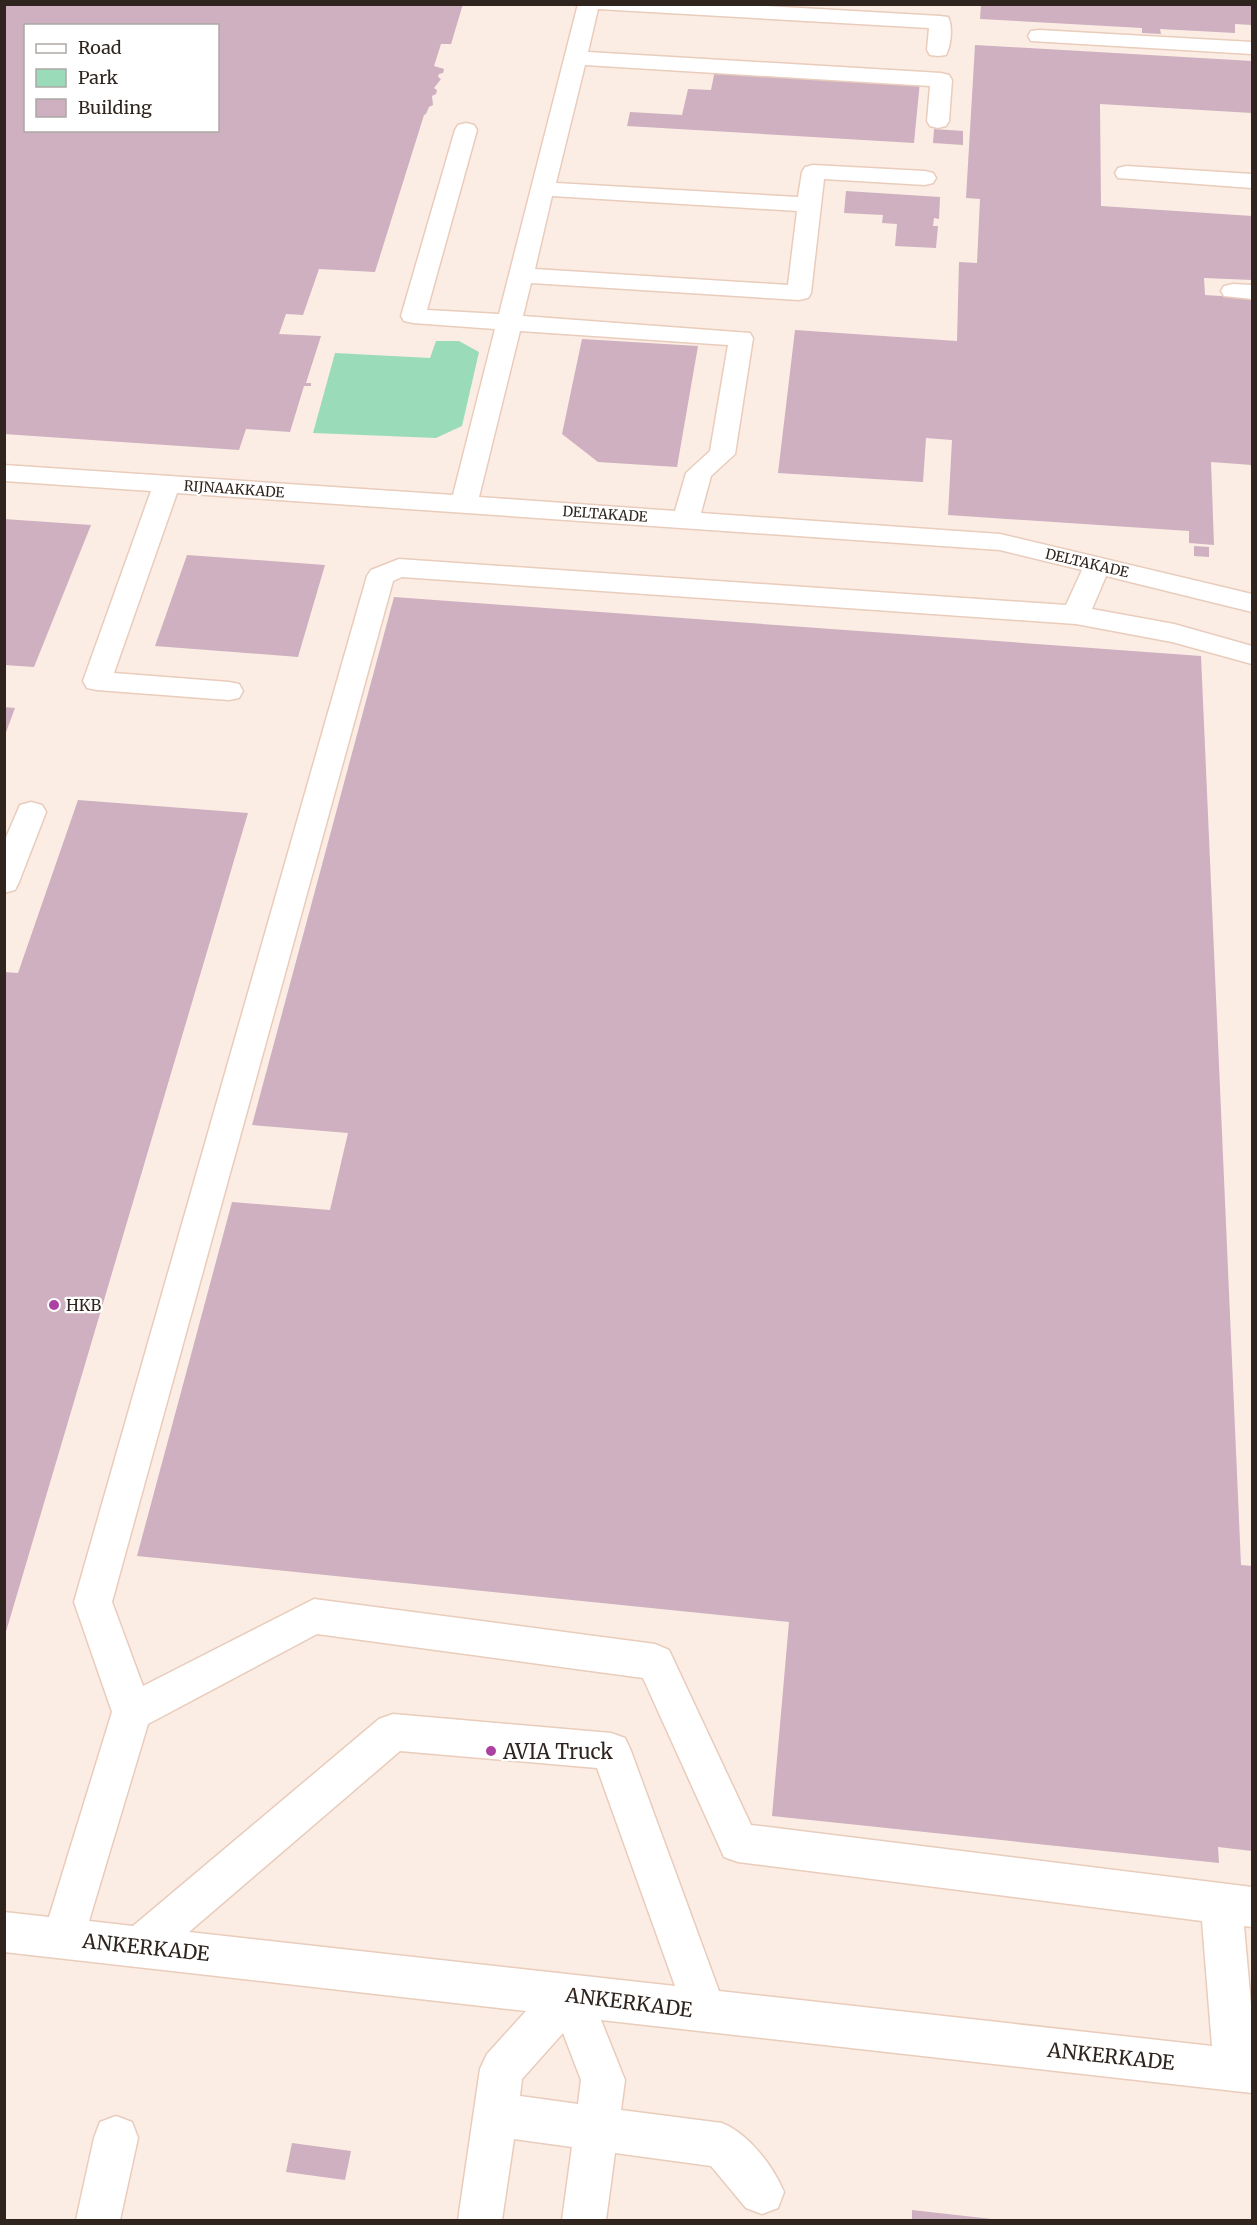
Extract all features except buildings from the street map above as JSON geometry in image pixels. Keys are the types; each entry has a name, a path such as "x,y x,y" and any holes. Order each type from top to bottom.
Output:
{"street":[{"path":"464,504 589,4"},
{"path":"604,4 690,18 940,22 938,50"},
{"path":"1039,36 1252,48"},
{"path":"576,57 941,80 938,121"},
{"path":"466,130 413,316 741,338 722,454 699,473 686,520"},
{"path":"521,275 799,293 813,172 925,178"},
{"path":"1126,173 1252,181"},
{"path":"543,189 810,206"},
{"name":"RIJNAAKKADE","path":"4,473 464,504"},
{"path":"167,484 97,681 229,691"},
{"name":"DELTAKADE","path":"464,504 1000,542 1252,603"},
{"path":"1076,615 1097,566"},
{"path":"63,1938 132,1712 93,1602 381,576 399,568 1076,615 1174,633 1252,655"},
{"path":"4,882 31,812"},
{"path":"132,1712 314,1616 655,1662 738,1843 1237,1905 1244,2071"},
{"path":"140,1947 393,1732 611,1751 705,2010"},
{"name":"ANKERKADE","path":"4,1932 1244,2071"},
{"path":"480,2220 502,2069 570,1995 603,2080 584,2220"},
{"path":"495,2115 722,2145 762,2192"},
{"path":"98,2220 116,2138"}],"shaded area":[{"path":"5,5 1252,5 1252,2220 5,2220"}],"green space":[{"path":"436,341 459,341 479,352 462,426 436,438 313,433 335,353 430,358"}],"place":[{"name":"HKB","path":"54,1305"},
{"name":"AVIA Truck","path":"491,1751"}]}
